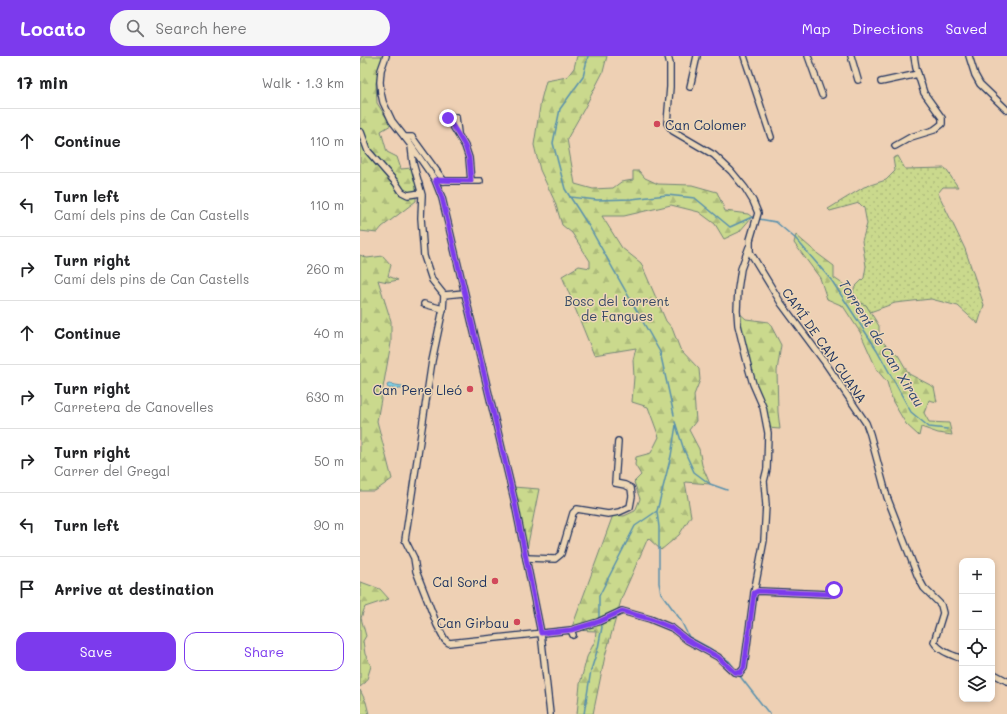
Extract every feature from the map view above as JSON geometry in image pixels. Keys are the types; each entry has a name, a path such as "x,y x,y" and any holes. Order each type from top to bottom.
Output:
{"street":[{"path":"386,56 380,82 383,102 392,121 435,180 442,198 514,499 541,633 550,714"},
{"path":"410,144 413,163 421,193 424,256 432,280 444,295 443,309 432,361 404,540 414,558 416,571 436,625 445,640 449,643 541,633 572,633 622,611 650,619 672,628 687,640 718,657 734,672 740,673 744,668 754,593 764,540 766,505 764,481 767,469 768,433 763,407 753,384 749,370 736,311 741,269 750,245 750,240 758,213 753,200 731,171 714,155 673,131 667,123 670,87 670,64 668,56"},
{"path":"690,87 697,56"},
{"path":"744,56 771,137"},
{"path":"808,56 822,95"},
{"path":"851,56 858,80"},
{"path":"895,146 910,137 934,130 942,124 942,118 924,93 916,68 914,56"},
{"path":"969,56 980,84 1007,110"},
{"path":"881,82 918,74"},
{"path":"360,132 368,151 402,192 408,195 421,193"},
{"path":"458,133 469,158 471,181"},
{"path":"405,137 412,137 444,181"},
{"path":"435,180 480,181"},
{"name":"CAMÍ DE CAN CUANA","path":"750,245 750,252 781,303 824,361 866,423 887,497 918,577 924,588 941,605 943,613 934,642 937,647 959,658"},
{"path":"444,295 464,292"},
{"path":"424,304 443,309"},
{"path":"526,558 555,559 561,554 573,512 577,509 608,514 619,512 630,507 632,496 631,488 615,483 618,440"},
{"path":"754,593 758,591 828,594 833,593 834,590"},
{"path":"995,675 1007,681"}],"green space":[{"path":"362,56 383,56 376,83 377,103 391,125 381,131 387,152 397,157 401,169 412,168 416,183 416,201 382,227 377,233 360,231 360,66"},
{"name":"Bosc del torrent de Fangues","path":"577,56 607,56 603,72 567,139 575,184 593,189 613,188 621,182 633,180 633,171 639,171 645,178 658,184 692,185 717,192 725,211 748,214 752,217 739,232 724,239 715,224 699,212 671,205 624,216 602,216 622,248 641,263 666,321 672,328 680,349 699,369 700,380 694,395 696,421 689,430 699,449 702,465 710,484 685,482 691,516 679,535 661,550 648,538 622,597 605,656 593,714 577,714 580,684 587,657 595,641 596,631 571,630 613,515 624,516 635,511 640,499 634,482 641,475 635,465 636,457 651,453 659,437 648,407 632,402 634,377 633,360 636,348 594,355 562,276 579,266 590,268 590,261 572,233 562,225 555,202 540,170 534,145 541,100 546,81 567,77 574,68"},
{"path":"898,156 905,169 945,168 958,187 943,187 938,193 965,249 984,305 978,324 958,306 931,299 895,303 870,312 866,305 855,302 853,291 864,278 866,266 862,241 867,224 864,208 859,203 830,211 828,209 864,187 886,180 895,171 893,158"},
{"path":"796,235 834,266 834,278 853,291 855,302 866,305 879,326 879,339 898,355 909,374 934,387 937,402 929,400 924,413 929,422 949,423 952,435 938,433 921,427 919,436 906,424 893,402 887,382 877,370 860,332 843,306 827,299 820,278 794,243"},
{"path":"360,255 367,258 383,256 391,265 388,276 398,280 388,282 378,280 391,321 391,343 377,421 392,479 375,491 360,491"},
{"path":"737,311 746,319 769,322 781,345 777,371 780,429 767,428 749,370"},
{"path":"513,487 539,489 527,549"},
{"path":"360,582 380,589 389,599 365,607 361,618 366,636 363,641 365,654 371,666 366,682 360,687"},
{"path":"360,690 366,702 369,714 360,714"}],"water":[{"path":"387,385 402,386 402,389 388,388"}],"waterway":[{"path":"588,56 583,77 560,109 553,143 565,189 590,228 660,352 674,415"},
{"name":"Torrent de Can Xirau","path":"570,197 597,200 631,199 667,195 695,198 730,227 752,217 755,218"},
{"name":"Torrent de Can Xirau","path":"759,219 776,222 796,239 832,281 877,350 911,412 929,427 947,429"},
{"path":"584,714 591,670 598,648 602,627 599,618 599,596 635,526 657,511 671,456 676,425 675,422"},
{"path":"676,425 684,450 694,472 710,484 727,490"},
{"path":"657,512 659,527 659,583 661,593 680,619 689,637 729,661 736,670"},
{"path":"739,675 770,714"}],"place":[{"name":"Can Colomer","path":"657,124"},
{"name":"Can Pere Lleó","path":"470,389"},
{"name":"Cal Sord","path":"495,581"},
{"name":"Can Girbau","path":"517,622"}],"route":[{"path":"448,118 465,146 469,158 471,181 435,180 442,198 514,499 541,633 571,630 598,622 622,611 650,619 672,628 687,640 718,657 734,672 740,673 744,668 754,593 758,591 828,594 833,593 834,590"}]}
